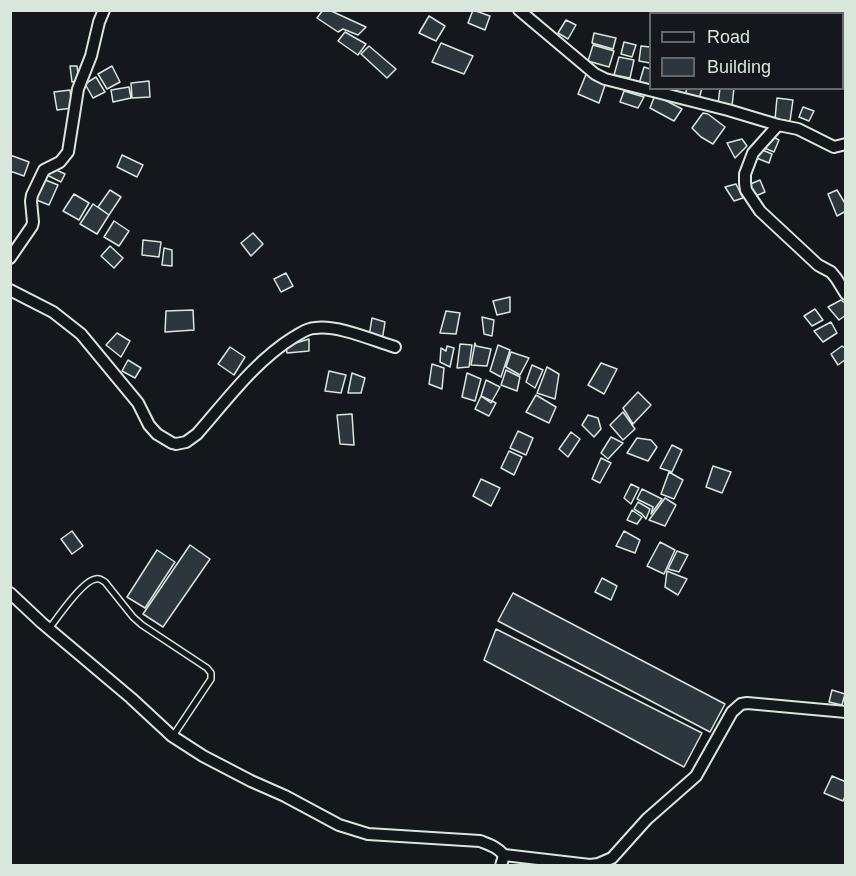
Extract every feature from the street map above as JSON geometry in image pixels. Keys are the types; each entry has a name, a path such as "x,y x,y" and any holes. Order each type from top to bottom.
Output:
{"street":[{"path":"10,258 32,226 31,198 44,170 60,162 68,152 78,89 104,10"},
{"path":"519,10 605,79 798,129 834,147 846,144"},
{"path":"778,125 753,153 745,174 746,190 760,211 818,265 836,278 846,294"},
{"path":"10,290 53,312 81,334 138,403 152,429 171,443 176,444 186,442 197,434 255,369 281,345 314,327 343,331 395,347"},
{"path":"10,592 172,736 203,756 339,825 368,834 480,841 498,848 502,860 590,865 612,858 647,819 696,776 732,712 741,704 846,712"}],"lane":[{"path":"49,629 82,588 90,581 99,578 105,582 141,625 207,668 211,673 211,679 172,736"}],"building":[{"path":"323,10 329,10 366,27 358,35 343,29 338,32 317,18"},
{"path":"473,10 490,16 485,30 468,23"},
{"path":"429,16 445,26 436,41 419,33"},
{"path":"566,20 576,25 568,39 558,33"},
{"path":"345,32 366,44 358,55 338,41"},
{"path":"594,33 616,38 613,49 592,43"},
{"path":"624,42 636,45 632,57 621,54"},
{"path":"441,43 473,56 464,74 432,62"},
{"path":"593,45 614,51 609,67 588,61"},
{"path":"369,46 396,69 387,78 361,54"},
{"path":"641,46 649,47 649,63 639,61"},
{"path":"619,57 634,60 630,78 614,75"},
{"path":"70,66 77,66 79,81 72,82"},
{"path":"112,66 120,82 107,89 98,74"},
{"path":"644,67 649,69 649,88 639,84"},
{"path":"587,72 606,82 599,103 578,94"},
{"path":"96,77 105,92 93,98 85,84"},
{"path":"149,81 150,97 132,98 131,83"},
{"path":"129,87 131,98 113,102 111,90"},
{"path":"70,90 72,108 57,110 54,92"},
{"path":"686,90 701,90 699,99 685,95"},
{"path":"720,90 734,90 732,106 718,104"},
{"path":"624,91 644,97 638,108 620,102"},
{"path":"655,95 682,109 674,121 650,108"},
{"path":"777,98 793,100 790,121 775,119"},
{"path":"803,107 814,111 809,121 799,117"},
{"path":"703,113 708,114 725,127 713,144 692,128"},
{"path":"771,136 779,140 774,152 762,147"},
{"path":"742,139 747,146 735,158 727,143"},
{"path":"760,149 772,154 769,163 754,157"},
{"path":"10,155 29,162 24,176 10,171"},
{"path":"122,155 143,165 137,177 117,167"},
{"path":"50,167 65,174 61,182 47,175"},
{"path":"43,179 58,185 49,205 34,199"},
{"path":"760,180 765,192 751,198 748,185"},
{"path":"736,184 743,198 734,201 725,187"},
{"path":"110,190 121,197 109,215 98,207"},
{"path":"837,190 846,205 846,211 837,216 828,194"},
{"path":"74,194 89,203 79,220 63,211"},
{"path":"93,204 109,215 97,234 80,224"},
{"path":"114,221 129,231 119,246 104,237"},
{"path":"253,233 263,244 251,256 241,243"},
{"path":"143,240 161,242 159,257 142,255"},
{"path":"110,246 123,258 114,268 101,256"},
{"path":"164,248 172,250 172,266 162,265"},
{"path":"286,273 293,286 281,292 274,279"},
{"path":"510,297 510,312 497,315 493,301"},
{"path":"841,300 846,304 846,315 839,320 828,307"},
{"path":"815,309 823,320 812,326 804,316"},
{"path":"193,310 194,330 165,332 166,311"},
{"path":"446,311 460,313 456,334 440,333"},
{"path":"482,317 494,320 492,336 484,334"},
{"path":"372,318 385,322 382,341 369,336"},
{"path":"831,322 837,333 823,342 814,331"},
{"path":"117,333 130,341 121,357 106,345"},
{"path":"309,339 309,351 287,353 286,346"},
{"path":"475,343 476,346 491,349 487,366 471,365"},
{"path":"460,344 472,345 469,367 457,368"},
{"path":"498,345 510,350 501,377 490,371"},
{"path":"447,346 454,348 450,367 440,362 441,348 446,351"},
{"path":"842,346 846,349 846,359 838,365 831,354"},
{"path":"230,347 245,357 234,375 218,364"},
{"path":"511,352 529,358 520,375 506,367"},
{"path":"128,360 141,368 135,378 122,371"},
{"path":"601,363 617,369 604,394 588,385"},
{"path":"432,364 444,368 442,389 429,384"},
{"path":"532,365 543,370 535,388 526,382"},
{"path":"547,367 559,374 555,399 537,393"},
{"path":"506,370 520,377 517,391 501,385"},
{"path":"329,371 346,375 341,393 325,391"},
{"path":"352,373 365,378 361,393 348,393"},
{"path":"467,373 481,379 475,401 462,397"},
{"path":"486,380 500,387 491,403 481,396"},
{"path":"638,392 651,405 633,424 623,408"},
{"path":"536,395 556,407 549,423 526,412"},
{"path":"481,396 496,403 489,416 475,409"},
{"path":"623,412 635,429 623,440 610,425"},
{"path":"352,414 354,445 340,444 337,415"},
{"path":"588,415 598,418 601,429 594,437 582,425"},
{"path":"518,431 533,438 526,455 510,448"},
{"path":"571,432 580,439 568,457 559,449"},
{"path":"611,437 623,443 608,459 601,453"},
{"path":"637,438 651,440 657,447 648,461 627,453"},
{"path":"672,445 682,450 672,472 660,468"},
{"path":"509,451 522,457 514,475 501,468"},
{"path":"601,458 611,463 600,483 592,479"},
{"path":"713,466 731,472 722,493 706,487"},
{"path":"669,472 683,480 674,499 661,494"},
{"path":"481,479 500,488 491,506 473,496"},
{"path":"631,484 639,488 631,504 624,498"},
{"path":"642,489 662,499 651,514 653,507 637,499"},
{"path":"665,498 676,505 665,526 649,520"},
{"path":"638,502 650,509 646,519 634,509"},
{"path":"632,510 642,517 637,524 627,520"},
{"path":"72,531 83,546 72,554 61,539"},
{"path":"624,531 640,540 635,553 616,546"},
{"path":"660,542 675,550 664,574 647,566"},
{"path":"190,545 210,559 163,627 143,614"},
{"path":"157,550 175,562 145,608 127,597"},
{"path":"677,551 688,555 679,572 668,569"},
{"path":"667,571 687,579 678,595 665,587"},
{"path":"602,578 617,586 611,600 595,592"},
{"path":"513,593 725,704 710,732 498,621"},
{"path":"496,629 702,733 684,767 484,660"},
{"path":"832,690 845,694 842,705 829,702"},
{"path":"832,776 846,782 846,794 843,801 824,793"}]}
